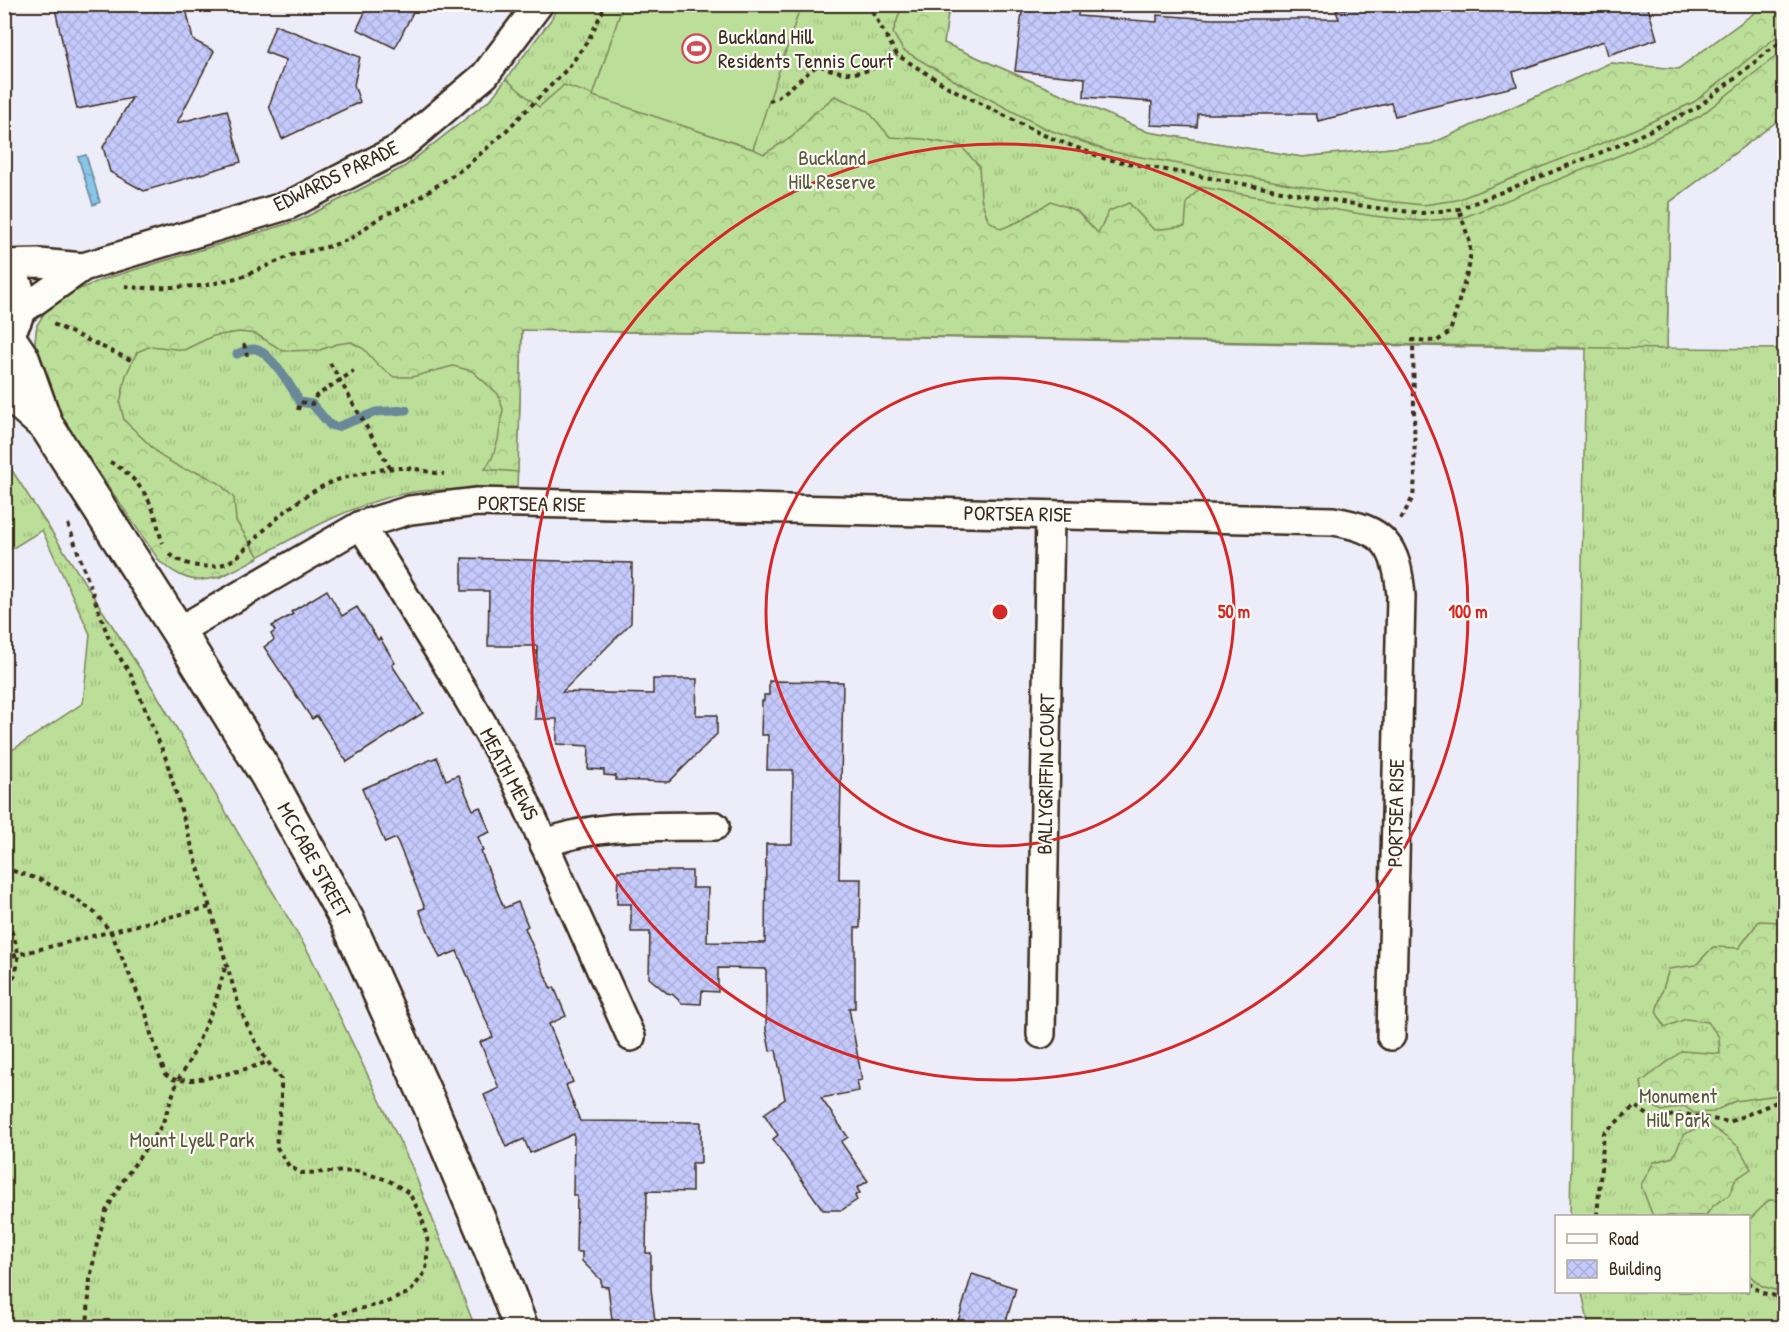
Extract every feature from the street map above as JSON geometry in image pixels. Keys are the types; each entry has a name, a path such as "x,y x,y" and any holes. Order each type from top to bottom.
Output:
{"street":[{"name":"EDWARDS PARADE","path":"4,264 39,263 83,267 289,205 398,149 485,75 539,4"},
{"name":"EDWARDS PARADE","path":"19,326 83,267"},
{"name":"MCCABE STREET","path":"4,269 16,286 19,299 22,358 46,425 267,775 347,920 430,1105 493,1254 521,1328"},
{"name":"MCCABE STREET","path":"4,389 46,425"},
{"name":"PORTSEA RISE","path":"178,631 361,525 410,510 477,502 1333,521 1366,528 1384,541 1396,559 1401,596 1391,1036"},
{"name":"BALLYGRIFFIN COURT","path":"1041,1034 1050,515"},
{"name":"MEATH MEWS","path":"361,525 464,692 514,779 631,1037"},
{"path":"544,844 567,835 591,830 715,826"}],"path":[{"path":"868,4 897,55 950,88 1041,134 1106,159 1375,208 1422,213 1460,209 1622,144 1698,107 1785,39"},
{"path":"769,101 776,101 803,75 818,65 835,72 857,74 875,69 897,55"},
{"path":"1384,541 1405,514 1413,496 1415,478 1413,340 1437,340 1450,332 1470,263 1470,243 1460,209"},
{"path":"19,326 133,361"},
{"path":"244,344 247,356"},
{"path":"330,363 390,468"},
{"path":"298,410 300,402 312,404 316,396 354,371"},
{"path":"105,460 119,467 148,498 156,516 164,546"},
{"path":"167,552 176,560 186,564 220,565 234,559 270,525 317,489 339,480 390,468 452,474"},
{"path":"68,524 110,642 130,675 166,759 226,963 247,1026 267,1062 281,1079 276,1146 290,1166 301,1173 356,1171 388,1180 409,1193 421,1215 428,1242 426,1271 410,1292 385,1303 337,1314 322,1328"},
{"path":"4,868 41,880 76,899 95,913 111,932 146,1013 165,1074 174,1080 206,1078 267,1062"},
{"path":"4,958 210,907"},
{"path":"4,914 19,955 18,969 4,996"},
{"path":"87,1328 90,1279 106,1211 120,1185 162,1125 178,1080 192,1056 215,1003 226,963"},
{"path":"1597,1215 1604,1133 1635,1106 1652,1118 1684,1114 1729,1122 1785,1099"},
{"path":"1750,1283 1762,1293 1785,1298"}],"green space":[{"name":"Buckland Hill Residents Tennis Court","path":"623,4 801,5 753,149 593,96"},
{"name":"Buckland Hill Reserve","path":"559,5 949,5 944,43 1148,132 1302,157 1431,144 1610,63 1678,69 1763,5 1784,5 1784,116 1670,202 1667,348 1784,349 1784,1327 1589,1327 1582,1293 1750,1293 1750,1215 1570,1215 1586,349 522,330 517,491 433,490 396,495 344,513 318,525 221,577 202,579 189,577 160,562 35,342 37,325 101,280 300,220 404,167 491,99 550,21"},
{"path":"902,5 949,5 944,43 1148,132 1302,157 1431,144 1610,63 1678,69 1763,5 1784,5 1784,31 1694,102 1620,136 1457,200 1423,205 1377,200 1108,151 1044,128 903,50 893,33"},
{"name":"Buckland Hill Reserve","path":"1784,50 1784,116 1670,202 1667,349 522,330 518,472 485,469 492,458 498,440 503,409 498,394 472,371 453,366 412,377 394,377 377,364 364,349 351,342 320,350 283,351 256,334 239,332 213,336 184,350 151,346 137,352 126,375 120,403 124,420 162,457 183,469 198,472 219,483 234,498 236,521 259,557 221,576 200,580 180,575 160,562 59,414 38,363 35,342 37,325 48,307 61,297 101,280 300,220 404,167 491,99 506,79 539,107 564,85 764,154 792,137 812,115 835,96 868,111 890,137 923,139 961,146 979,166 981,198 988,220 1001,229 1020,221 1051,201 1077,211 1098,233 1109,211 1129,203 1154,230 1185,226 1187,202 1201,187 1373,216 1421,221 1462,218 1625,153 1700,116"},
{"name":"Mount Lyell Park","path":"4,458 157,695 310,955 412,1167 475,1327 6,1327 4,1322 5,755 83,703 90,634 42,530 5,553"},
{"path":"1784,916 1784,1090 1778,1095 1735,1101 1713,1112 1694,1113 1684,1106 1662,1111 1644,1101 1641,1082 1682,1051 1720,1054 1719,1037 1708,1022 1686,1019 1665,1027 1656,1012 1669,969 1696,965 1713,947 1739,948 1759,921 1782,922"},
{"path":"1708,1124 1738,1146 1751,1169 1736,1179 1729,1195 1714,1205 1706,1215 1654,1215 1641,1185 1654,1162 1673,1157 1684,1134"},
{"path":"1769,1200 1784,1201 1784,1293 1762,1286 1750,1276 1750,1219"}],"water":[{"path":"86,155 100,202 93,205 78,157"}],"building":[{"path":"54,4 185,4 193,40 214,51 177,123 227,110 241,162 144,191 110,172 103,147 132,98 77,109"},
{"path":"369,4 417,4 395,48 357,29"},
{"path":"1023,4 1079,4 1078,16 1157,22 1157,15 1212,19 1339,19 1336,11 1364,4 1647,4 1657,39 1608,55 1604,41 1513,72 1517,86 1395,116 1391,103 1318,121 1316,114 1198,114 1197,127 1151,125 1152,102 1084,97 1085,78 1015,71"},
{"path":"275,25 360,57 354,85 360,102 282,139 269,106 286,60 265,52"},
{"path":"462,558 632,563 631,623 562,692 653,694 653,679 697,679 696,715 717,715 717,734 669,782 616,780 616,776 604,775 604,770 588,769 589,746 557,744 557,719 535,719 537,646 488,646 489,591 462,591"},
{"path":"327,590 342,616 357,607 378,640 380,638 395,663 392,665 423,713 347,762 317,716 312,719 264,647 274,640 271,634 275,631 272,626"},
{"path":"769,681 843,682 839,879 861,879 860,928 855,928 855,1008 849,1008 862,1080 857,1081 859,1091 821,1098 848,1137 841,1142 868,1181 857,1188 860,1193 855,1196 857,1200 842,1210 823,1210 773,1139 778,1135 764,1114 785,1099 776,1050 770,1051 766,1030 766,969 718,968 718,992 702,991 701,1004 682,1003 649,978 650,932 631,932 631,904 617,904 618,871 692,871 692,888 708,888 707,942 765,943 766,844 792,844 793,770 767,770 768,735 761,735 762,701 764,701 764,695 769,695"},
{"path":"437,757 446,780 458,775 473,810 480,807 490,832 478,837 483,851 481,852 504,908 518,902 528,926 525,928 551,989 554,987 566,1016 549,1024 573,1082 566,1085 580,1121 701,1122 701,1163 692,1163 692,1192 647,1191 646,1253 651,1253 651,1289 656,1328 613,1328 608,1287 601,1286 601,1280 582,1261 582,1252 576,1252 577,1195 573,1195 574,1134 530,1153 524,1139 506,1147 484,1095 499,1088 480,1042 493,1037 457,951 440,958 419,910 425,908 396,838 385,843 362,789"},
{"path":"972,1274 1016,1288 1004,1328 956,1328"}],"waterway":[{"path":"237,354 250,349 261,351 280,371 300,402 312,404 330,425 337,427 376,412 406,410"}],"place":[{"name":"Buckland Hill Residents Tennis Court","path":"697,49"}],"park label":[{"name":"Monument Hill Park","path":"1678,1108"}]}
